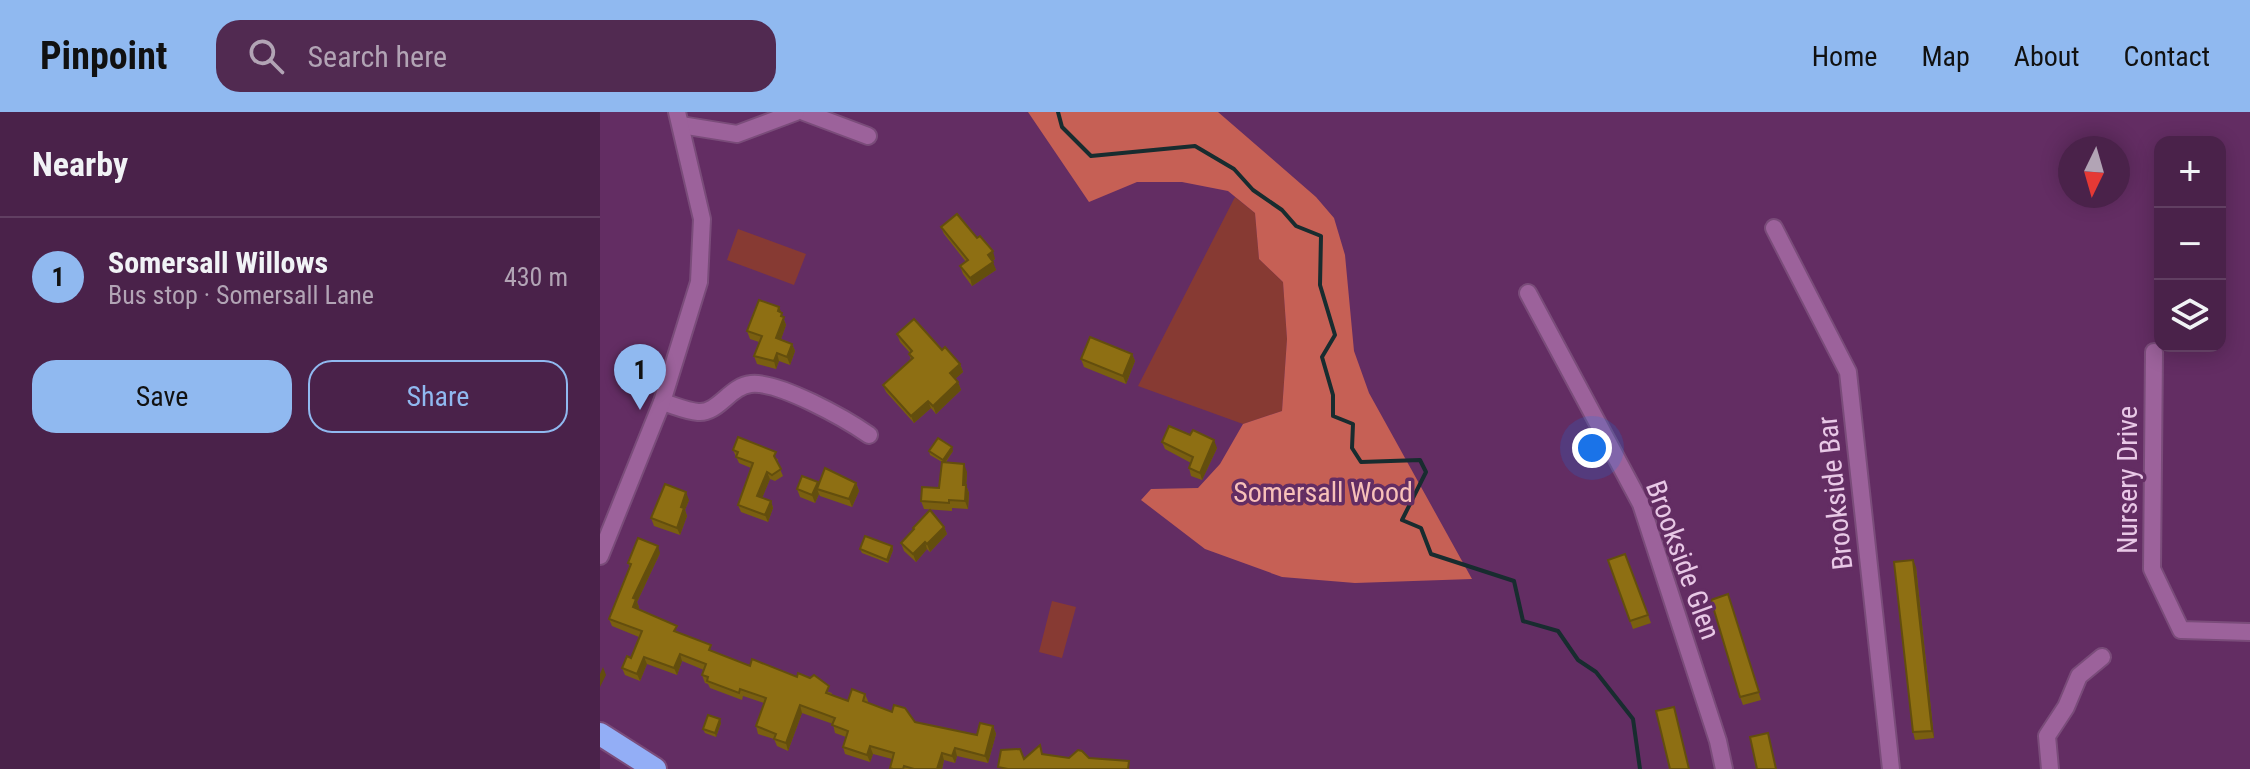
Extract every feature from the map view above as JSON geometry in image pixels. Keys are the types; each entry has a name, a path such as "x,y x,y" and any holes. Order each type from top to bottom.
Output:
{"highway":[{"path":"600,734 655,769"}],"street":[{"path":"600,556 662,402 699,282 702,219 679,119 737,134 796,112"},
{"path":"804,112 868,136"},
{"name":"Brookside Bar","path":"1774,228 1848,372 1891,769"},
{"name":"Brookside Glen","path":"1528,293 1641,504 1718,741 1724,769"},
{"name":"Nursery Drive","path":"2154,352 2152,569 2181,630 2250,632"},
{"path":"662,402 701,413 711,410 739,388 758,384 784,391 845,418 869,435"},
{"path":"2050,769 2047,736 2066,707 2079,676 2102,657"}],"shaded area":[{"path":"1235,197 1255,213 1259,259 1283,282 1287,339 1282,411 1243,424 1138,386"},
{"path":"738,229 806,254 794,285 727,260"},
{"path":"1052,601 1076,607 1062,658 1039,652"}],"green space":[{"name":"Somersall Wood","path":"1028,112 1218,112 1316,197 1334,218 1345,255 1354,351 1369,393 1472,579 1355,583 1282,577 1205,549 1141,500 1151,489 1198,488 1220,464 1243,424 1282,411 1287,339 1283,282 1259,259 1255,213 1228,191 1182,182 1137,182 1089,202"}],"building":[{"path":"957,214 977,238 980,236 993,251 988,255 993,262 970,278 960,266 968,260 941,227"},
{"path":"759,300 779,307 778,311 784,317 776,338 792,344 787,357 777,353 774,361 754,356 762,336 747,331"},
{"path":"914,319 942,350 945,347 960,364 950,373 958,382 933,406 928,401 911,416 883,385 913,358 909,354 912,351 897,334"},
{"path":"1090,337 1132,354 1123,376 1081,359"},
{"path":"1169,426 1190,435 1193,430 1214,440 1200,473 1189,468 1193,457 1162,442"},
{"path":"738,437 776,452 774,456 781,469 772,475 767,472 757,496 771,501 765,515 738,505 753,463 736,457 738,452 733,450"},
{"path":"938,438 952,447 943,460 929,451"},
{"path":"942,462 964,464 965,501 921,501 922,487 939,488"},
{"path":"825,468 856,483 849,499 817,489"},
{"path":"802,476 818,482 812,495 797,489"},
{"path":"665,484 686,492 677,528 651,518"},
{"path":"930,510 944,527 913,554 901,543"},
{"path":"865,536 892,546 887,560 860,549"},
{"path":"638,538 658,546 633,598 636,599 633,607 677,626 674,631 711,645 709,650 750,666 752,659 797,677 798,673 810,678 814,675 829,686 826,693 848,701 852,689 865,694 863,701 892,712 894,705 905,708 915,722 977,735 980,723 993,726 985,756 955,748 952,756 942,753 937,769 904,766 903,769 893,769 890,768 894,753 870,746 867,755 843,747 848,731 832,725 835,718 800,705 786,743 774,739 776,734 756,726 766,698 740,689 739,693 707,681 708,677 702,675 706,664 680,654 674,668 644,657 637,674 622,668 627,656 631,658 642,631 609,619"},
{"path":"1625,554 1648,615 1630,621 1608,560"},
{"path":"1913,560 1932,731 1913,732 1894,562"},
{"path":"1728,594 1759,692 1740,697 1711,600"},
{"path":"1674,707 1689,769 1670,769 1656,711"},
{"path":"708,715 720,719 715,733 703,729"},
{"path":"1768,733 1776,769 1757,769 1750,737"},
{"path":"1040,745 1042,754 1069,758 1078,750 1089,758 1129,761 1128,769 998,767 1001,750 1020,749 1024,759"}],"waterway":[{"path":"1058,112 1062,127 1091,156 1195,146 1234,169 1253,190 1282,210 1296,226 1321,236 1320,285 1335,335 1322,357 1333,395 1333,416 1353,424 1352,448 1361,462 1420,460 1426,472 1402,520 1421,528 1431,554 1514,581 1523,621 1558,631 1578,660 1596,672 1633,719 1640,769"}],"place":[{"name":"Somersall Willows","path":"640,410"}]}
